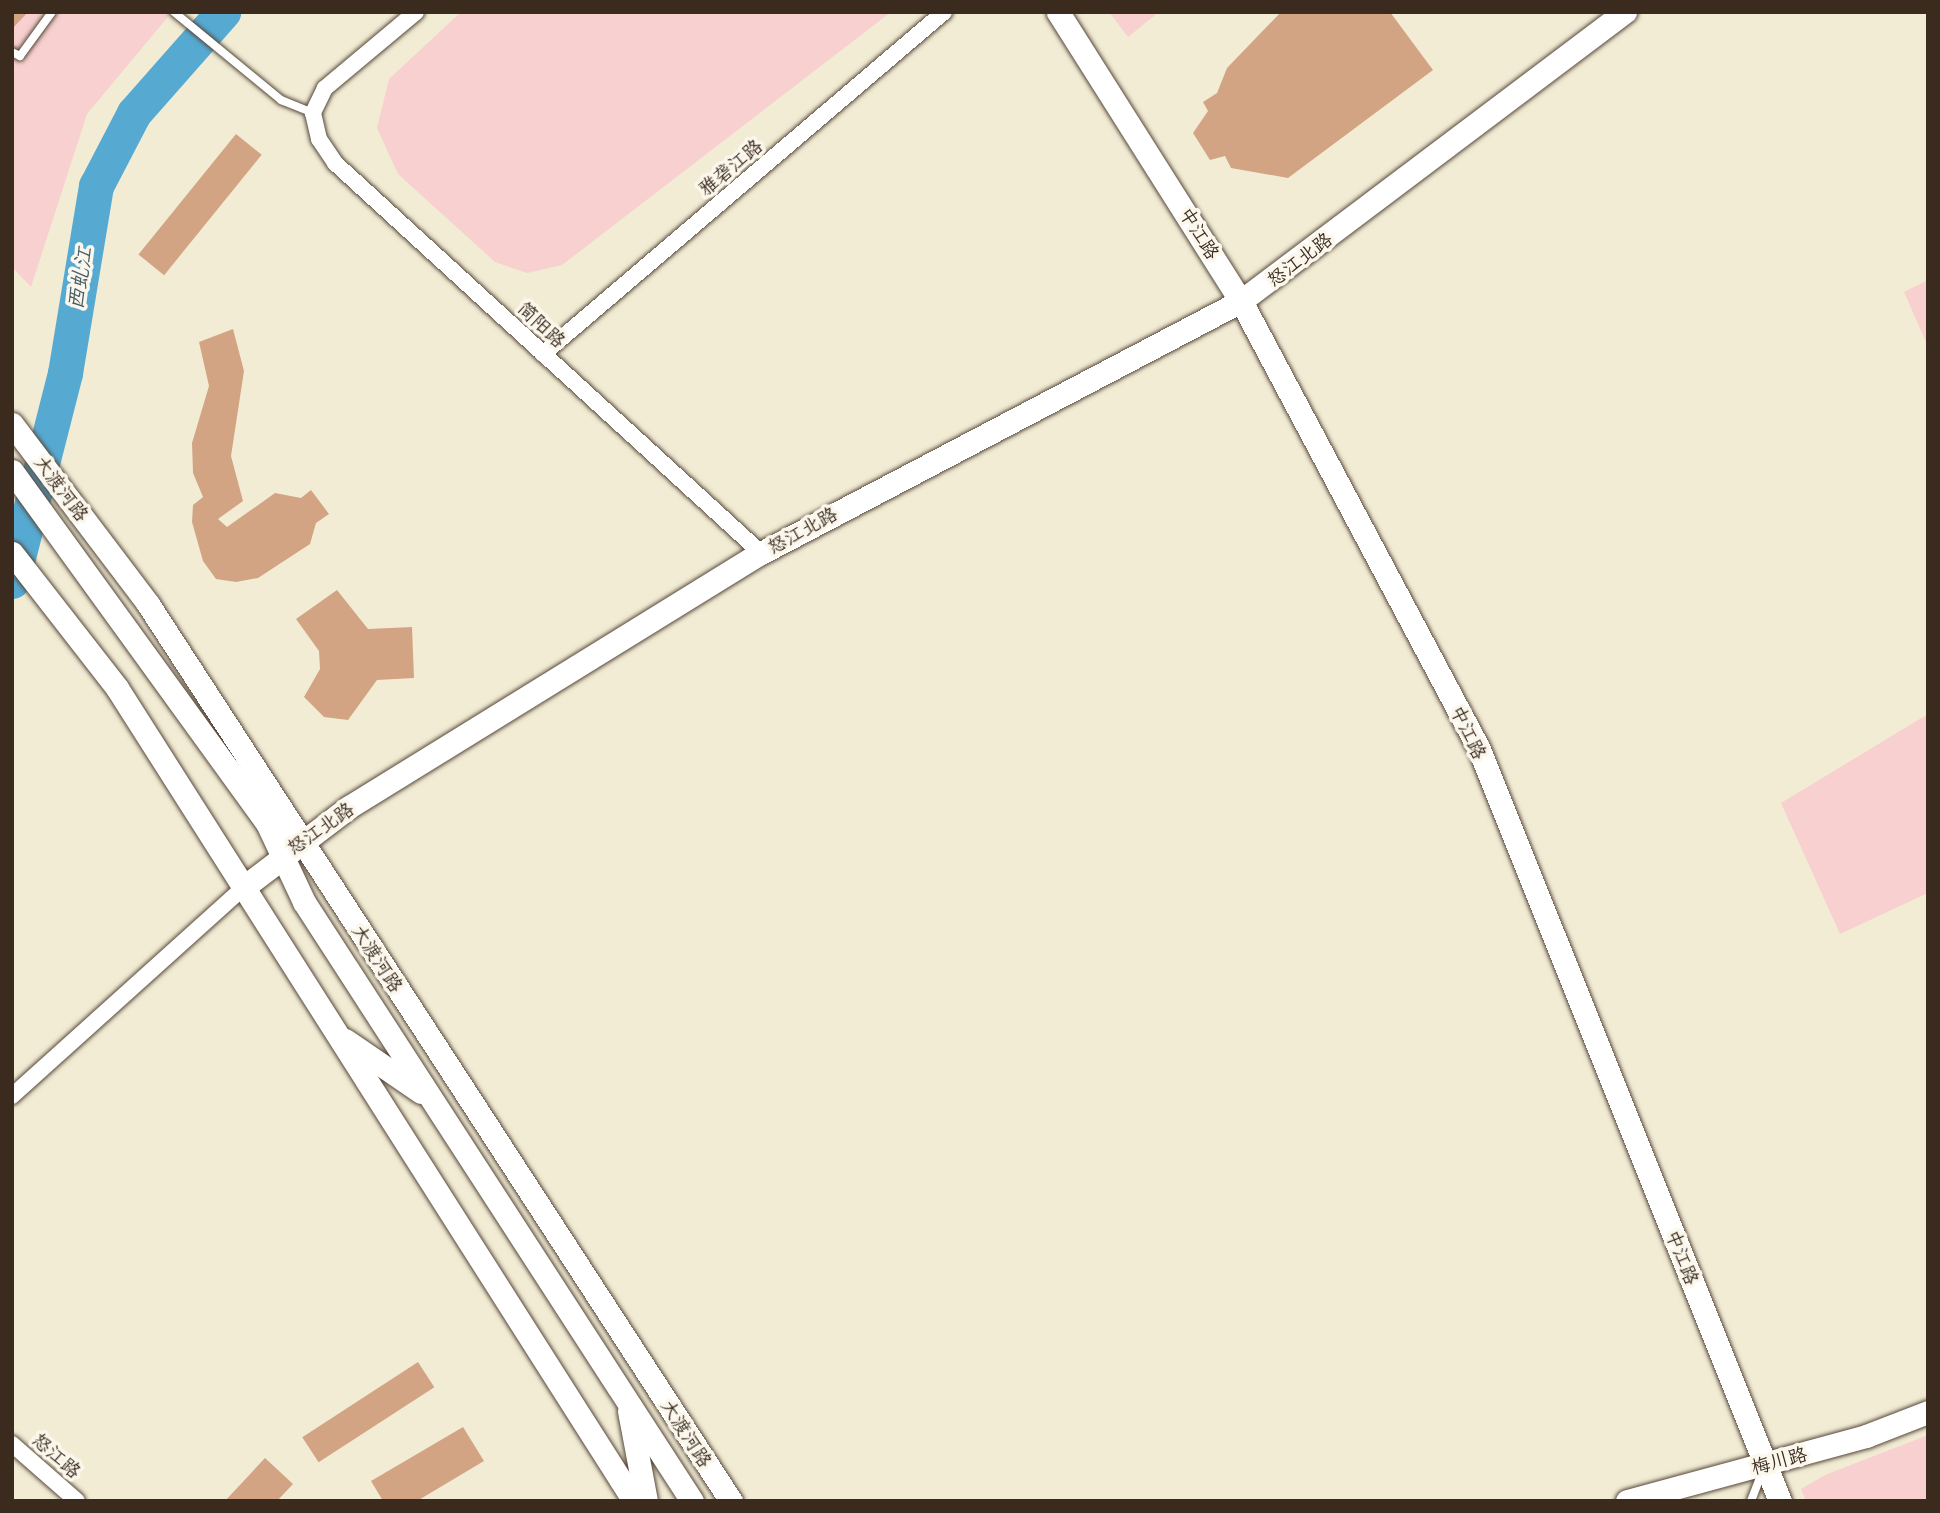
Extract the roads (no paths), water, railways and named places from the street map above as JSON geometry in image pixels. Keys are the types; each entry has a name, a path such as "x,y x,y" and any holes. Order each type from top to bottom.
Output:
{"main road":[{"name":"中江路","path":"1058,12 1241,301 1479,749 1780,1501"},
{"name":"怒江北路","path":"244,887 303,839 761,553 1241,301 1625,12"},
{"name":"大渡河路","path":"12,424 66,492 303,839 730,1501"},
{"name":"大渡河路","path":"18,479 142,643 283,854 304,902 692,1501"},
{"path":"12,553 46,593 117,688 634,1501"},
{"path":"337,1035 430,1098"},
{"path":"626,1398 646,1501"},
{"name":"梅川路","path":"1628,1501 1766,1464 1928,1412"}],"street":[{"path":"313,113 324,88 350,62 416,12"},
{"name":"雅砻江路","path":"543,354 944,12"},
{"name":"简阳路","path":"313,113 319,139 335,163 761,553"},
{"name":"怒江北路","path":"12,1096 244,887"},
{"name":"怒江路","path":"12,1444 75,1500"}],"lane":[{"path":"12,52 20,56 52,12"},
{"path":"178,15 237,67 281,100 313,113"},
{"path":"1751,1501 1766,1464"}],"waterway":[{"name":"西虬江","path":"12,581 65,373 96,186 134,113 223,12"}]}
